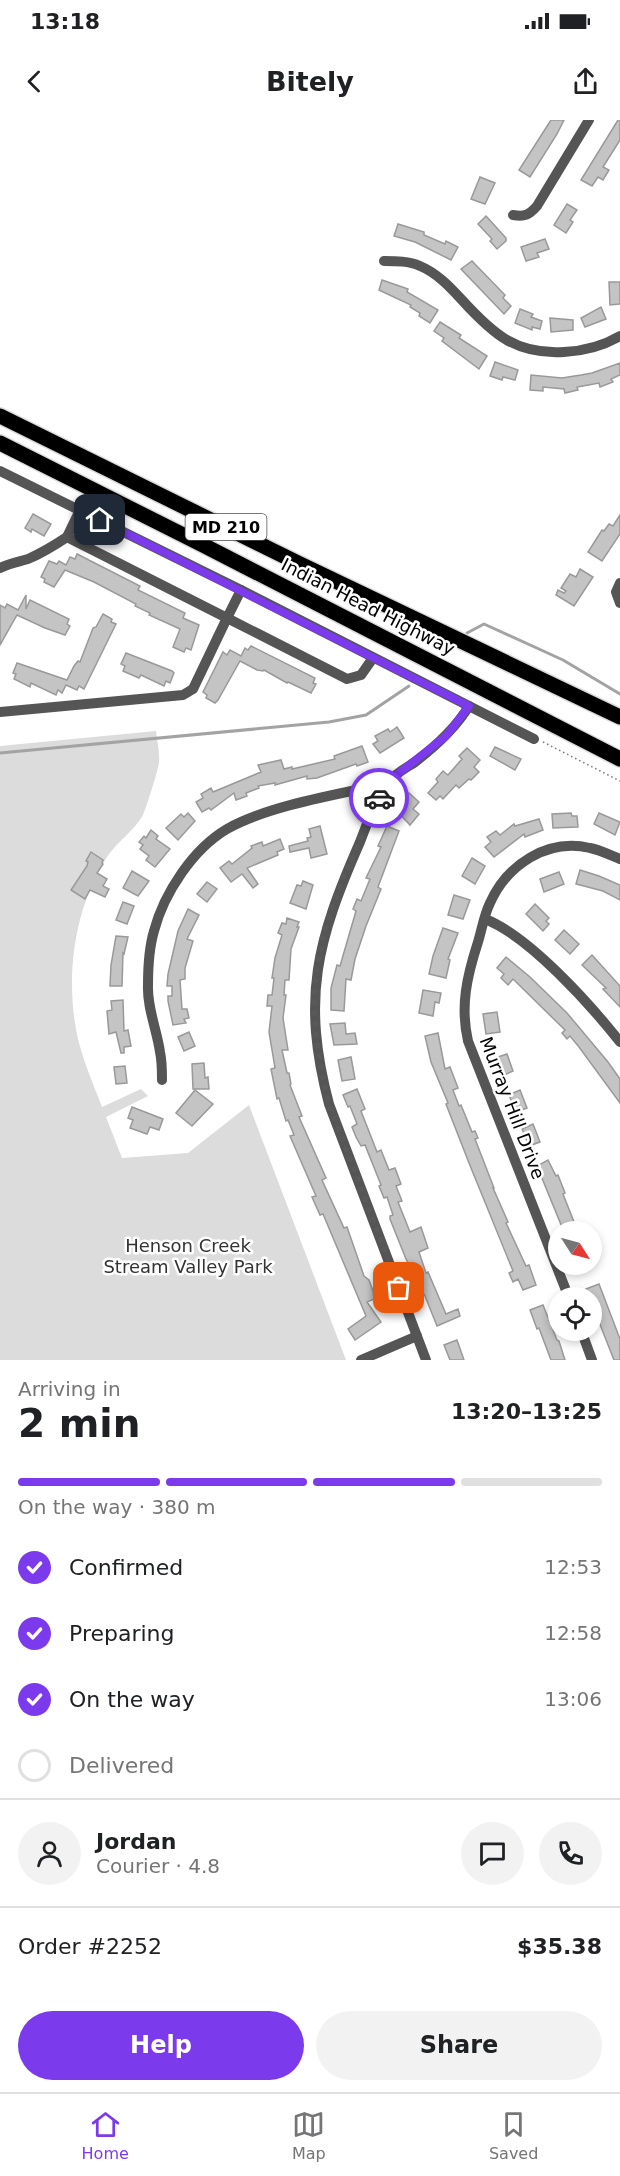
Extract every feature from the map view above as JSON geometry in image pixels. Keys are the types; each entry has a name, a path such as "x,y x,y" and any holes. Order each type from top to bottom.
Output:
{"highway":[{"name":"Indian Head Highway","path":"0,416 300,564 620,717"},
{"name":"Indian Head Highway","path":"0,443 620,759"},
{"path":"513,703 620,752"}],"street":[{"path":"513,215 523,217 530,214 537,206 589,120"},
{"path":"384,261 412,263 435,274 492,329 522,349 543,352 579,351 610,342 620,336"},
{"path":"0,471 242,590 534,739"},
{"path":"0,568 40,554 67,537 80,510"},
{"path":"67,537 347,679 361,675 373,658"},
{"path":"618,599 620,583"},
{"path":"0,712 183,696 193,689 242,590"},
{"path":"162,1080 161,1053 148,994 149,963 154,931 168,897 184,871 211,841 247,819 300,803 385,784 446,736 469,706"},
{"path":"385,784 346,874 325,930 316,972 315,1031 321,1074 329,1104 426,1360"},
{"name":"Murray Hill Drive","path":"565,1287 468,1041 464,1016 465,988 491,902 507,875 521,862 556,848 575,846 589,848 620,860"},
{"path":"484,919 500,925 522,942 574,990 620,1042"},
{"path":"361,1360 417,1336"},
{"path":"585,1341 592,1360"}],"path":[{"path":"534,739 620,781"}],"green space":[{"name":"Henson Creek Stream Valley Park","path":"156,731 159,763 143,815 107,857 95,878 79,923 72,971 72,996 81,1051 102,1107 141,1089 148,1096 106,1117 122,1158 188,1153 249,1105 346,1360 0,1360 0,746"}],"building":[{"path":"551,120 564,120 530,177 519,170"},
{"path":"620,120 620,140 603,167 609,170 603,180 598,177 592,186 581,180"},
{"path":"480,177 495,183 485,204 471,199"},
{"path":"567,204 577,210 570,220 573,222 566,233 554,225"},
{"path":"486,216 506,238 506,241 497,249 490,241 492,239 478,224"},
{"path":"398,224 424,232 424,235 445,244 446,241 458,247 451,260 415,242 394,236"},
{"path":"545,239 549,249 537,253 539,257 526,261 521,247"},
{"path":"472,261 505,295 503,298 511,306 504,314 461,269"},
{"path":"382,280 408,289 407,292 438,310 430,323 419,316 420,313 410,307 411,305 379,290"},
{"path":"609,282 620,282 620,304 610,305"},
{"path":"601,307 606,319 585,327 581,318"},
{"path":"520,309 533,314 531,317 542,321 540,329 532,327 532,330 515,323"},
{"path":"550,318 573,320 573,330 551,332"},
{"path":"440,322 461,335 459,338 487,356 479,369 442,341 444,338 434,331"},
{"path":"495,362 518,370 515,380 503,377 502,380 490,376"},
{"path":"620,363 620,375 611,379 613,382 600,387 599,383 577,387 578,390 565,393 564,389 543,387 543,391 530,390 531,375 562,378 592,373"},
{"path":"33,514 51,524 44,536 25,528"},
{"path":"620,515 620,534 602,561 588,552 602,530 604,531 609,524 613,526"},
{"path":"77,554 140,586 138,590 185,613 183,618 199,625 191,650 186,648 184,652 173,647 180,629 149,615 150,613 135,606 136,604 94,582 65,570 54,587 44,582 45,579 41,577 49,561 57,564 59,561 66,565 70,557 75,559"},
{"path":"580,569 593,577 574,606 556,595 558,590 564,593 566,591 561,588 570,574 576,577"},
{"path":"26,595 26,609 30,600 69,619 67,624 70,626 65,635 17,615 0,645 0,605 5,608 7,604 18,610"},
{"path":"103,614 116,624 84,689 79,686 77,690 66,685 62,693 58,690 56,695 31,683 30,687 14,679 16,674 13,673 17,663 67,680 74,666 78,661 80,662 93,628 96,627"},
{"path":"251,646 315,678 313,683 316,684 311,693 240,661 218,700 215,703 206,698 207,695 203,692 223,652 227,655 230,650 241,656 245,648 248,650"},
{"path":"126,653 172,671 174,673 170,683 166,681 164,686 141,675 139,678 123,671 125,666 121,664"},
{"path":"397,727 404,738 380,753 373,744 378,741 375,736 388,729 390,732"},
{"path":"362,746 368,762 357,766 356,764 317,778 307,779 307,776 275,785 275,783 258,786 259,788 246,793 247,796 236,800 234,793 211,810 209,808 202,812 196,802 203,798 201,794 211,788 213,792 261,772 258,765 281,760 284,769 292,767 292,769 335,759 334,756"},
{"path":"495,747 521,759 515,770 490,756"},
{"path":"467,748 480,760 474,767 479,772 459,788 456,785 443,799 440,796 436,800 428,793 438,782 436,779 443,771 448,775 462,759 459,756"},
{"path":"409,793 419,802 413,809 419,814 410,825 395,809"},
{"path":"188,813 195,821 178,840 166,828 181,814 184,817"},
{"path":"571,813 572,816 577,816 578,827 553,828 552,814"},
{"path":"599,813 620,822 615,835 594,824"},
{"path":"539,819 543,830 525,837 524,834 494,857 485,847 491,842 487,837 496,831 500,835 514,824 515,826"},
{"path":"320,826 327,854 311,858 309,848 290,852 289,846 308,841 307,838 311,837 309,829"},
{"path":"387,826 399,831 378,887 381,889 355,959 351,980 346,979 344,1011 331,1010 331,988 356,911 353,909 357,899 361,901 370,879 366,878 381,847 378,846"},
{"path":"151,830 158,836 156,839 170,849 155,867 146,860 149,856 140,849 143,845 139,842 144,836 146,838"},
{"path":"280,839 284,849 277,852 278,855 247,868 258,884 253,888 242,874 231,882 220,868 229,861 232,864 252,848 251,846 262,842 263,846"},
{"path":"91,852 103,860 97,873 107,879 103,886 109,889 105,897 90,890 85,899 71,890 87,866 86,861"},
{"path":"472,858 485,866 475,884 462,876"},
{"path":"580,870 620,885 620,900 603,891 576,884"},
{"path":"132,871 149,881 138,896 123,888"},
{"path":"559,872 564,884 544,892 540,879"},
{"path":"303,881 313,885 306,909 290,903 297,885 301,886"},
{"path":"207,882 217,889 207,902 197,894"},
{"path":"454,895 470,900 463,919 448,915"},
{"path":"123,902 134,906 127,924 116,920"},
{"path":"535,904 549,918 546,921 549,924 543,931 526,914"},
{"path":"188,909 199,915 187,939 193,941 185,968 185,979 180,980 182,1009 187,1009 189,1018 184,1019 186,1023 173,1025 168,1001 168,996 172,996 172,986 167,986 168,974 178,931"},
{"path":"287,918 299,922 297,927 299,927 291,949 289,980 285,980 283,1018 288,1050 282,1050 287,1073 289,1073 290,1085 302,1116 299,1117 326,1178 322,1180 344,1228 347,1227 364,1276 369,1280 373,1291 374,1299 367,1302 381,1322 355,1340 348,1329 366,1316 323,1214 320,1215 312,1197 316,1196 290,1136 294,1135 288,1120 286,1121 279,1098 277,1099 271,1069 275,1068 269,1032 272,1006 267,1006 268,995 272,995 275,958 282,935 278,933 282,923 286,924"},
{"path":"443,928 458,933 448,959 450,960 446,978 429,974"},
{"path":"564,930 579,944 570,954 555,940"},
{"path":"116,936 128,937 123,953 122,986 110,986 111,965"},
{"path":"592,955 620,986 620,1007 603,989 606,988 582,965"},
{"path":"506,957 567,1013 608,1062 620,1079 620,1103 570,1036 567,1039 562,1033 565,1030 513,979 508,985 501,978 504,974 497,968"},
{"path":"423,990 441,993 439,1003 435,1002 433,1016 419,1013"},
{"path":"123,1000 124,1031 128,1030 131,1046 124,1047 124,1053 121,1053 116,1032 109,1034 107,1011 112,1010 111,1001"},
{"path":"497,1012 500,1032 486,1034 483,1014"},
{"path":"345,1023 346,1034 355,1033 357,1044 334,1045 330,1024"},
{"path":"189,1032 195,1046 184,1051 178,1037"},
{"path":"438,1033 445,1069 450,1067 458,1088 453,1090 459,1106 461,1105 472,1132 475,1131 478,1138 475,1139 508,1222 506,1223 526,1266 529,1265 536,1285 523,1290 518,1279 513,1282 509,1273 513,1271 431,1062 425,1036"},
{"path":"507,1054 513,1071 502,1076 495,1058"},
{"path":"351,1057 355,1079 342,1081 338,1060"},
{"path":"204,1063 205,1078 208,1077 209,1089 193,1089 192,1064"},
{"path":"125,1066 127,1083 116,1084 114,1067"},
{"path":"357,1089 365,1109 361,1111 377,1152 381,1150 389,1170 395,1168 401,1184 396,1186 402,1201 398,1202 410,1232 421,1227 428,1248 419,1252 426,1273 428,1272 446,1314 458,1309 460,1316 437,1326 390,1219 393,1215 387,1197 384,1198 365,1145 361,1146 352,1127 357,1124 343,1095"},
{"path":"195,1090 213,1104 192,1126 176,1113"},
{"path":"520,1090 527,1108 516,1112 509,1095"},
{"path":"132,1107 163,1119 159,1130 150,1127 147,1134 130,1128 133,1120 128,1118"},
{"path":"533,1124 540,1142 529,1146 522,1129"},
{"path":"548,1160 556,1176 558,1175 574,1221 560,1221 537,1166"},
{"path":"602,1292 620,1339 620,1360 614,1360 602,1330"},
{"path":"543,1305 548,1318 548,1341 559,1341 565,1360 551,1360 530,1310"},
{"path":"457,1340 464,1360 450,1360 444,1345"}],"waterway":[{"path":"467,633 484,624 563,660 620,694"},
{"path":"0,753 329,722 366,715 409,686"}],"way so far":[{"path":"379,798 330,914 321,944 316,972 315,1031 321,1074 329,1104 399,1288"}],"route":[{"path":"100,520 469,706 446,736 385,784 379,798"}]}
